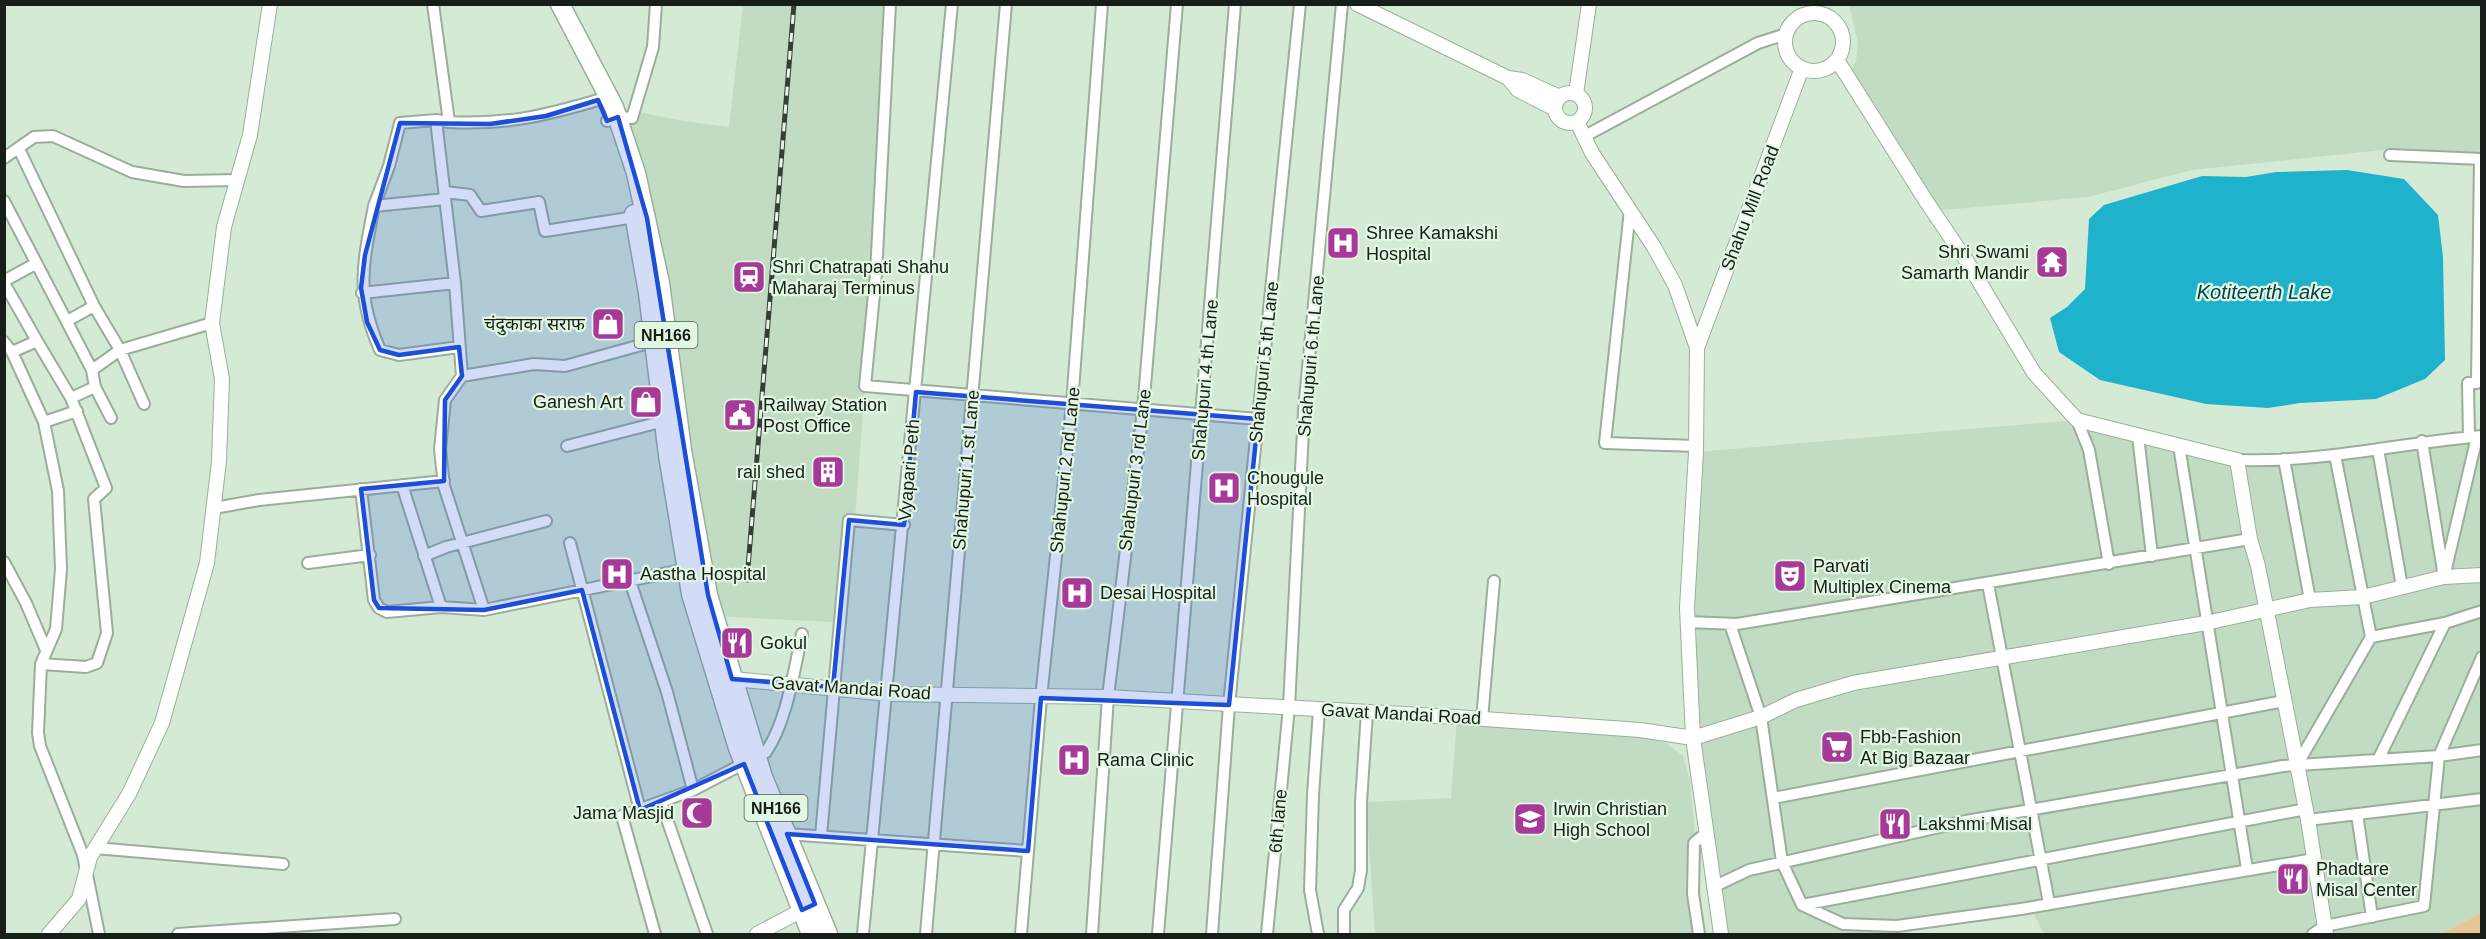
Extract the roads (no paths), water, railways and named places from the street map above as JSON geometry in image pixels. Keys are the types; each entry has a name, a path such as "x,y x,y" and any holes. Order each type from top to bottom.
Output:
{"highway":[{"name":"NH166","path":"551,4 598,100 613,119 648,294 652,342 708,595 732,679 751,761 786,834 809,907 811,934"},
{"name":"NH166","path":"560,4 636,173 658,271 670,419 687,569 696,610 751,761 809,907 828,934"}],"street":[{"path":"49,934 79,899 86,867 95,848 129,794 162,723 207,563 219,461 222,379 212,323 224,227 250,135 270,4"},
{"path":"433,4 448,122"},
{"path":"613,119 632,118 653,47 656,4"},
{"path":"890,4 876,274 865,386 1258,419"},
{"name":"Vyapari Peth","path":"863,934 874,842 952,4"},
{"name":"Shahupuri 1 st Lane","path":"926,934 1006,4"},
{"name":"Shahupuri 2 nd Lane","path":"1021,934 1041,698 1072,404 1102,4"},
{"name":"Shahupuri 3 rd Lane","path":"1092,934 1108,697 1143,410 1177,4"},
{"name":"Shahupuri 4 th Lane","path":"1158,934 1235,4"},
{"name":"Shahupuri 5 th Lane","path":"1212,934 1229,705 1300,4"},
{"name":"Shahupuri 6 th Lane","path":"1288,707 1304,411 1342,4"},
{"path":"1357,4 1508,78 1518,90 1564,98 1585,105 1584,115 1577,122 1563,122 1564,98 1575,47 1580,4"},
{"path":"1564,98 1589,4"},
{"path":"1585,136 1758,43 1786,34 1796,19 1804,14 1827,10 1838,25 1843,43 1837,60 1821,70 1802,68 1789,55 1786,34"},
{"path":"1837,60 1968,263 2034,372 2078,420 2089,450 2109,564"},
{"name":"Shahu Mill Road","path":"1697,348 1802,68"},
{"path":"459,347 399,355 380,350 367,322 362,293 365,255 374,206 389,166 400,123 436,120 490,124 546,116 598,100"},
{"path":"436,120 455,283 462,376 445,400 440,449 444,481 484,610"},
{"path":"1577,122 1592,153 1675,285 1697,348 1696,446 1687,622 1693,738 1721,934"},
{"path":"4,158 20,149 34,137 53,136 132,172 184,181 237,180"},
{"path":"20,149 94,306 120,350 144,404"},
{"path":"2390,155 2481,159 2477,383 2468,383 2476,437 2444,577"},
{"path":"374,206 445,195 470,195 482,211 539,202 545,231 634,217"},
{"path":"4,201 92,370 95,387 111,418"},
{"path":"1629,210 1605,443 1696,446"},
{"path":"35,264 4,282 71,398 106,488 94,499 107,633 97,663 86,667 41,664"},
{"path":"362,293 455,283"},
{"path":"67,321 94,306"},
{"path":"92,370 120,350 212,323"},
{"path":"12,352 37,341"},
{"path":"4,342 12,352 44,422 58,491 61,569 56,629 41,664 38,734 40,746 73,823 86,867 99,934"},
{"path":"462,376 534,364 565,366 652,342"},
{"path":"71,398 95,387"},
{"path":"44,422 77,411"},
{"path":"567,446 670,419"},
{"path":"2078,420 2237,459 2284,459 2335,455 2422,441 2476,437"},
{"path":"2138,436 2152,556"},
{"path":"2422,441 2444,577"},
{"path":"2179,446 2247,869"},
{"path":"2378,449 2403,587"},
{"path":"2297,765 2371,637 2335,455"},
{"path":"2237,459 2250,539 2307,814 2321,932 2372,916 2424,906 2439,756 2481,657"},
{"path":"2284,459 2310,600"},
{"path":"214,508 259,500 444,481"},
{"path":"402,484 441,607"},
{"path":"361,489 374,600 379,608 396,612 441,607 484,610 687,569"},
{"path":"821,836 849,520 904,525"},
{"path":"424,556 462,542 546,521"},
{"path":"1687,622 1730,624 1988,584 2250,539"},
{"path":"570,543 640,810"},
{"path":"308,563 370,555"},
{"path":"4,562 26,603 46,650"},
{"path":"1693,738 1761,717 1796,699 1853,683 2002,660 2071,644 2206,623 2310,600 2363,597 2444,577 2481,575"},
{"path":"630,581 667,692 693,790"},
{"path":"1482,719 1494,581"},
{"path":"1988,584 2049,903"},
{"path":"2371,637 2445,623 2481,611"},
{"path":"2378,760 2445,623"},
{"path":"1730,624 1761,717 1782,862 1802,905 1843,924 1897,926 2021,909 2314,859"},
{"path":"655,934 621,816 693,790 766,752 773,742 791,684 802,634"},
{"name":"Gavat Mandai Road","path":"732,679 888,694 1041,698 1108,697 1178,703 1288,707 1640,730 1693,738"},
{"path":"1773,798 2284,701"},
{"name":"6th lane","path":"1267,934 1288,707"},
{"path":"1318,934 1310,890 1312,795 1319,710"},
{"path":"1344,934 1344,910 1358,888 1361,870 1361,802 1367,712"},
{"path":"1713,887 1749,870 1966,821 2297,765 2439,756 2481,750"},
{"path":"1802,905 2240,819 2307,814 2357,814 2481,799"},
{"path":"661,802 707,934"},
{"path":"2357,814 2372,916"},
{"path":"1699,934 1693,894 1694,843 1706,833"},
{"path":"786,834 1028,852"},
{"path":"95,848 283,864"},
{"path":"757,934 809,907"},
{"path":"178,934 394,919"}],"water":[{"name":"Kotiteerth Lake","path":"2347,170 2404,179 2438,215 2443,257 2445,360 2425,379 2376,399 2300,403 2268,408 2206,404 2100,380 2059,352 2050,318 2067,307 2085,289 2089,219 2104,205 2202,176 2246,177 2276,172"}],"railway":[{"path":"747,580 794,4"}],"place":[{"name":"Shree Kamakshi Hospital","path":"1343,243"},
{"name":"Shri Swami Samarth Mandir","path":"2052,262"},
{"name":"Shri Chatrapati Shahu Maharaj Terminus","path":"749,277"},
{"name":"चंदुकाका सराफ","path":"608,324"},
{"name":"Ganesh Art","path":"646,402"},
{"name":"Railway Station Post Office","path":"740,415"},
{"name":"rail shed","path":"828,472"},
{"name":"Chougule Hospital","path":"1224,488"},
{"name":"Aastha Hospital","path":"617,574"},
{"name":"Parvati Multiplex Cinema","path":"1790,576"},
{"name":"Desai Hospital","path":"1077,593"},
{"name":"Gokul","path":"737,643"},
{"name":"Fbb-Fashion At Big Bazaar","path":"1837,747"},
{"name":"Rama Clinic","path":"1074,760"},
{"name":"Jama Masjid","path":"697,813"},
{"name":"Irwin Christian High School","path":"1530,819"},
{"name":"Lakshmi Misal","path":"1895,824"},
{"name":"Phadtare Misal Center","path":"2293,879"}]}
